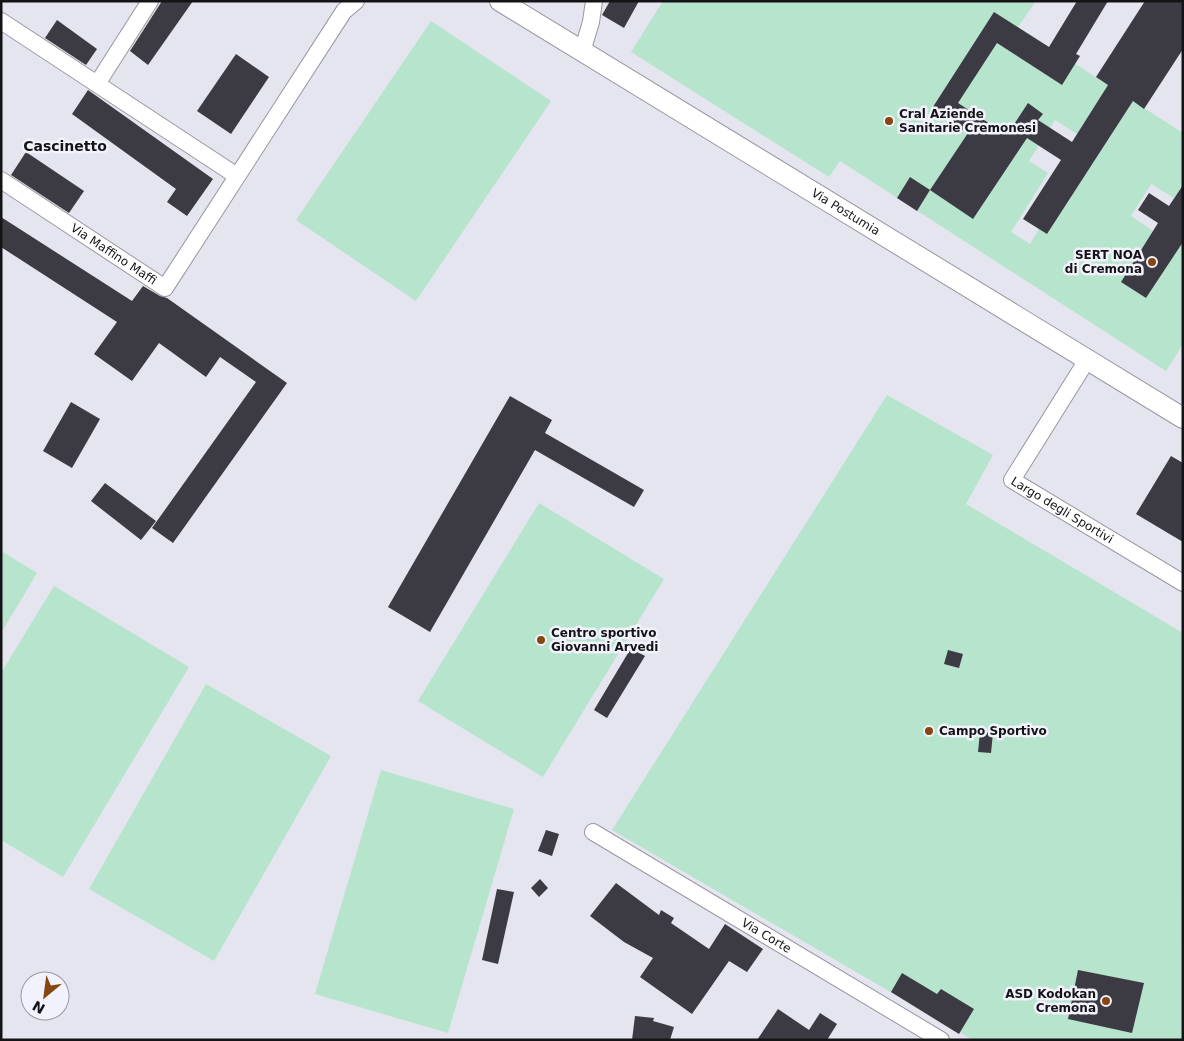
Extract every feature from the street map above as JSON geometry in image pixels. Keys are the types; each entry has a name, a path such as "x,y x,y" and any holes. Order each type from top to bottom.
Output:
{"street":[{"path":"96,84 150,1"},
{"name":"Via Maffino Maffi","path":"1,180 165,288 344,11 356,1"},
{"path":"582,52 591,22 594,1"},
{"name":"Via Postumia","path":"501,3 1183,418"},
{"path":"1,21 237,176"},
{"name":"Largo degli Sportivi","path":"1087,360 1012,480 1183,583"},
{"name":"Via Corte","path":"593,832 941,1040"}],"green space":[{"name":"Cral Aziende Sanitarie Cremonesi","path":"663,1 1036,1 1018,27 1108,85 1077,134 1055,120 1029,161 1048,173 1011,232 1030,244 1039,229 1047,234 1133,101 1183,133 1183,185 1174,198 1151,184 1131,216 1153,231 1121,282 1146,298 1183,242 1183,344 1166,371 840,161 829,177 631,52"},
{"path":"431,21 551,101 416,301 296,220"},
{"name":"Campo Sportivo","path":"887,395 993,455 966,504 1183,633 1181,1040 973,1040 612,830"},
{"name":"Centro sportivo Giovanni Arvedi","path":"539,503 664,579 543,777 418,701"},
{"path":"1,551 37,573 1,633"},
{"path":"54,586 189,667 63,877 1,840 1,673"},
{"path":"206,684 331,756 214,961 89,889"},
{"path":"381,770 514,809 448,1033 315,994"}],"building":[{"path":"162,1 193,1 148,65 130,51"},
{"path":"610,1 639,1 624,28 602,15"},
{"path":"1077,1 1108,1 1076,54 1080,56 1062,85 997,43 958,103 1007,135 1028,103 1043,114 1038,120 1072,142 1108,85 1096,77 1145,1 1183,1 1183,49 1144,109 1133,101 1047,234 1023,219 1061,160 1027,138 973,219 930,190 968,133 931,110 994,12 1049,47"},
{"path":"57,20 97,49 86,65 45,38"},
{"path":"236,54 269,77 231,134 197,111"},
{"path":"88,90 213,179 187,216 167,202 176,189 72,114"},
{"path":"26,152 84,191 69,213 11,175"},
{"path":"910,177 930,190 917,211 897,198"},
{"name":"SERT NOA di Cremona","path":"1183,185 1183,242 1146,298 1121,282 1158,223 1138,210 1149,193 1169,206"},
{"path":"1,217 132,301 143,286 167,298 287,383 173,543 152,528 256,382 220,357 206,377 159,343 132,381 94,354 117,322 1,247"},
{"path":"510,396 552,420 545,433 644,490 634,507 535,450 430,632 388,607"},
{"path":"71,402 100,419 72,468 43,451"},
{"path":"1171,456 1183,463 1183,542 1136,514"},
{"path":"105,483 156,521 141,540 91,501"},
{"path":"631,648 645,656 607,718 594,710"},
{"path":"948,650 963,654 959,668 944,664"},
{"path":"980,732 993,733 991,753 978,752"},
{"path":"546,830 559,834 552,856 538,851"},
{"path":"540,879 548,888 539,897 531,888"},
{"path":"616,883 659,915 661,910 674,918 671,923 709,949 725,924 763,949 747,972 729,961 692,1014 640,977 653,958 624,942 590,916"},
{"path":"497,889 514,892 498,964 482,960"},
{"name":"ASD Kodokan Cremona","path":"1078,970 1144,983 1132,1033 1068,1019"},
{"path":"902,973 937,994 941,989 974,1009 959,1034 891,992"},
{"path":"778,1009 809,1030 820,1013 837,1024 827,1040 757,1040"},
{"path":"635,1016 654,1018 653,1021 674,1027 670,1040 632,1040"}],"place":[{"name":"Cral Aziende Sanitarie Cremonesi","path":"889,121"},
{"name":"SERT NOA di Cremona","path":"1152,262"},
{"name":"Centro sportivo Giovanni Arvedi","path":"541,640"},
{"name":"Campo Sportivo","path":"929,731"},
{"name":"ASD Kodokan Cremona","path":"1106,1001"}],"district":[{"name":"Cascinetto","path":"65,146"}]}
